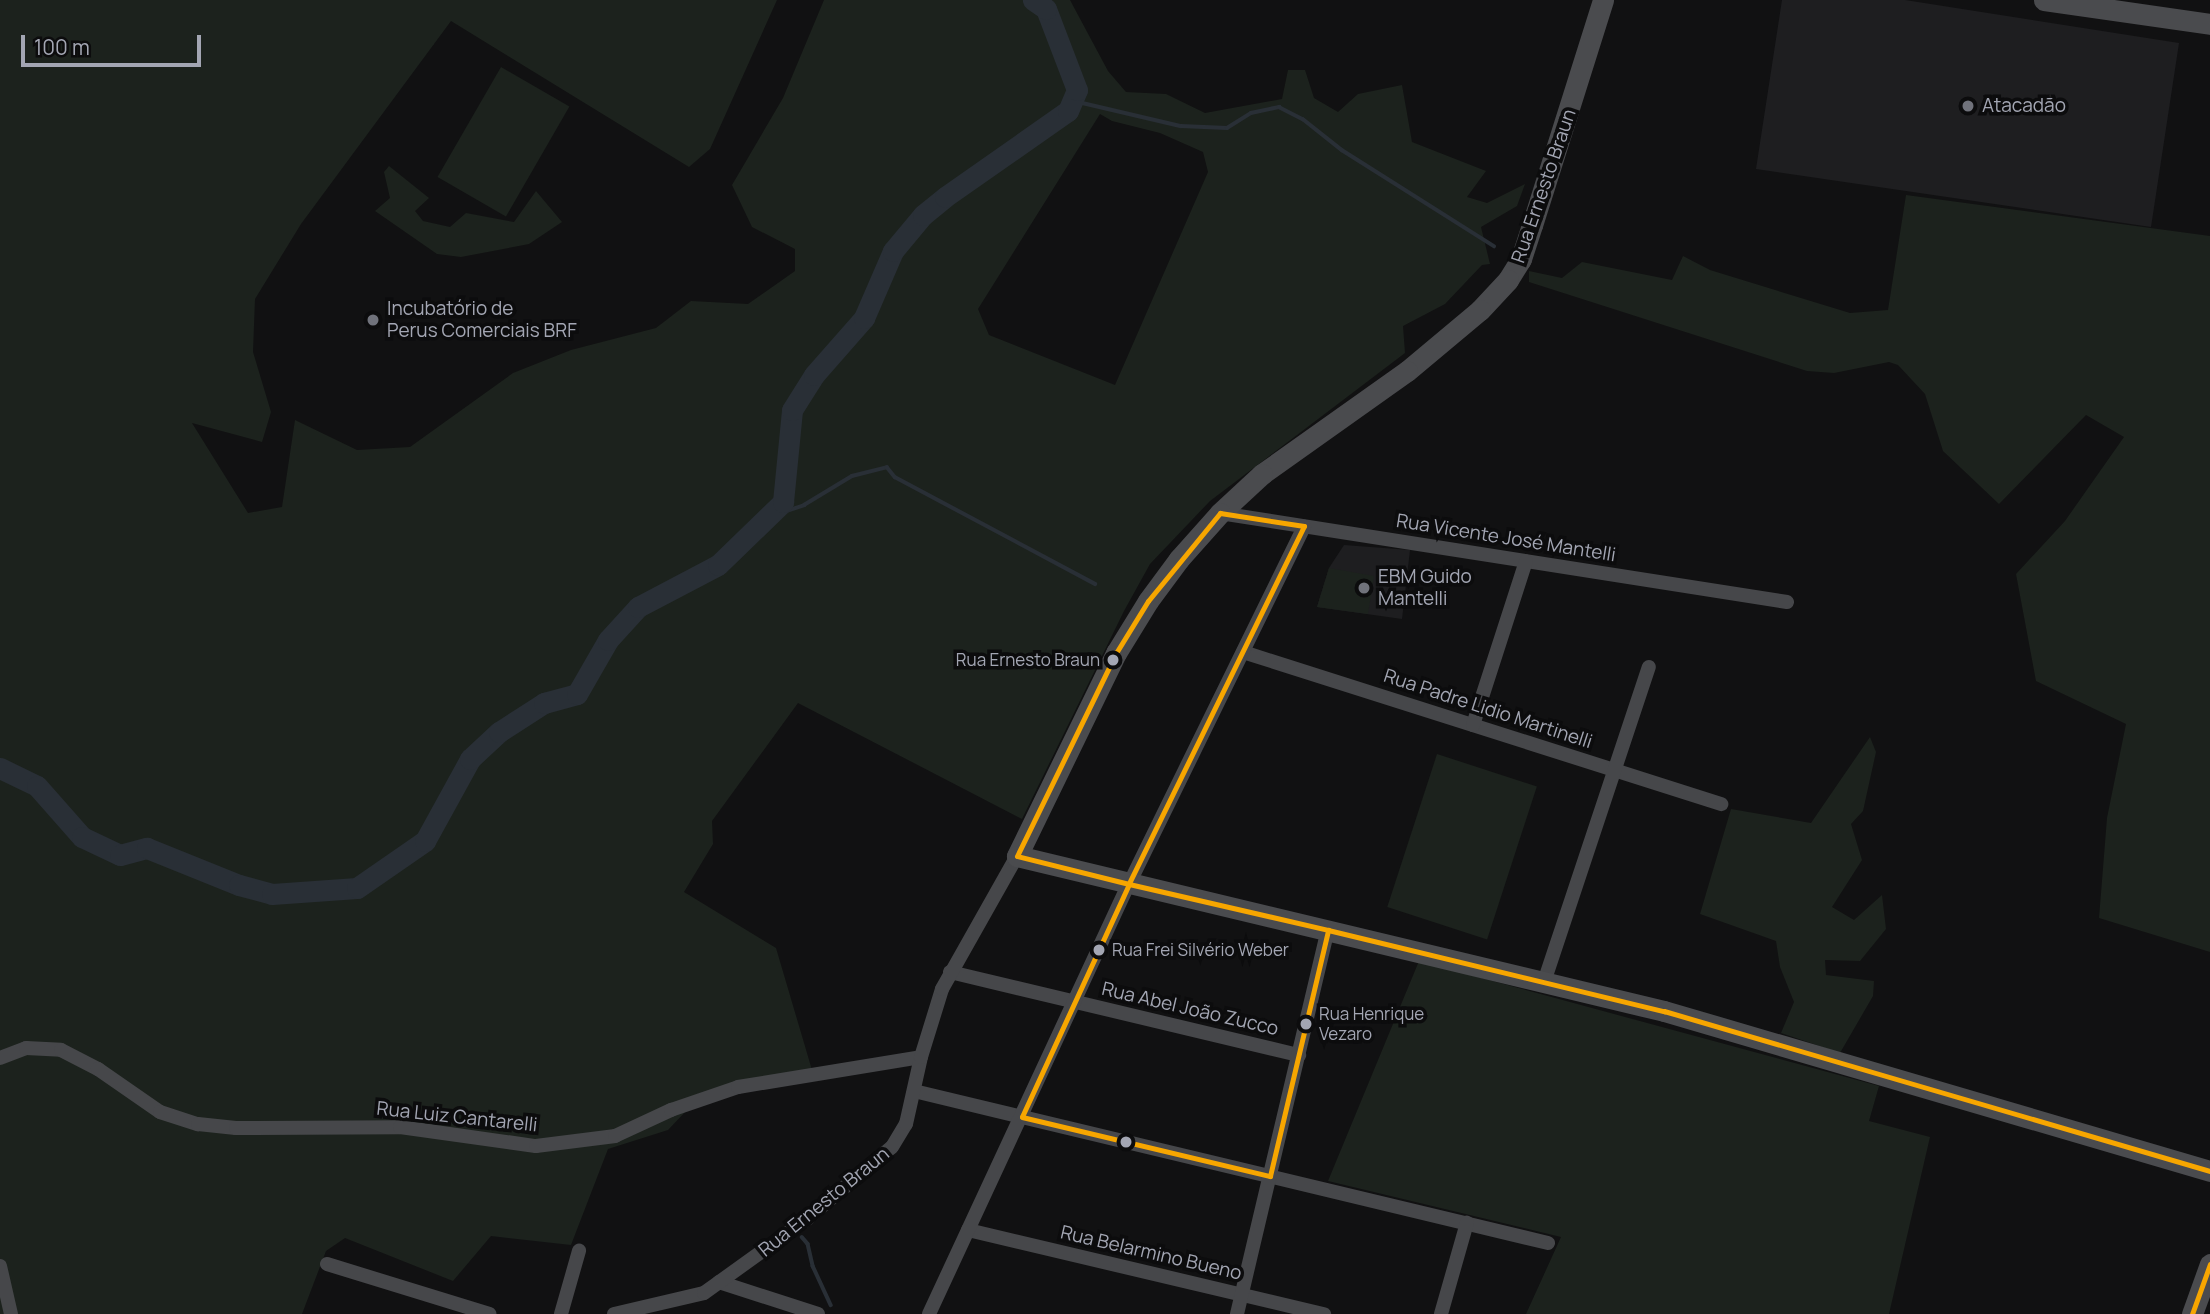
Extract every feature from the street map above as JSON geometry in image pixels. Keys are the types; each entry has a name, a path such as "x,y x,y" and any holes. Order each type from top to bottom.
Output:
{"street":[{"name":"Rua Ernesto Braun","path":"614,1314 704,1293 807,1219 884,1156 906,1125 921,1057 950,972 1017,856 1116,653 1147,601 1220,513 1262,474 1407,370 1480,310 1508,280 1521,259 1529,236 1603,0"},
{"path":"2044,0 2210,24"},
{"path":"2137,0 2210,11"},
{"name":"Rua Vicente José Mantelli","path":"1220,513 1787,602"},
{"path":"929,1314 1077,1002 1129,884 1304,526"},
{"path":"1473,725 1526,561"},
{"name":"Rua Padre Lidio Martinelli","path":"1243,652 1721,804"},
{"path":"1544,982 1649,667"},
{"path":"1017,856 1672,1014 2210,1171"},
{"path":"1237,1314 1328,930"},
{"name":"Rua Abel João Zucco","path":"950,972 1299,1055"},
{"name":"Rua Luiz Cantarelli","path":"0,1058 26,1048 61,1049 98,1069 160,1112 198,1124 236,1128 400,1127 536,1146 615,1136 738,1087 921,1057"},
{"path":"914,1091 1548,1243"},
{"path":"1441,1314 1467,1223"},
{"name":"Rua Belarmino Bueno","path":"968,1230 1324,1314"},
{"path":"561,1314 579,1251"},
{"path":"327,1264 490,1314"},
{"path":"2192,1314 2210,1264"},
{"path":"0,1266 11,1314"},
{"path":"719,1282 818,1314"}],"shaded area":[{"path":"0,0 777,0 710,149 689,167 451,21 301,224 255,299 253,352 271,412 262,442 192,423 248,513 282,507 295,420 357,450 410,447 513,373 571,350 656,328 691,301 748,304 795,271 795,249 752,227 732,185 783,98 824,0 1070,0 1108,71 1126,92 1166,94 1205,113 1282,99 1288,70 1305,70 1314,98 1338,112 1358,94 1402,85 1412,142 1486,171 1467,197 1487,203 1525,184 1517,206 1481,227 1490,264 1482,265 1445,304 1403,326 1405,353 1210,501 1150,564 1124,611 1022,819 798,703 712,821 713,844 684,892 776,948 812,1070 688,1109 668,1130 608,1149 571,1245 491,1236 453,1281 345,1238 326,1251 302,1314 0,1314","holes":["1100,114 1112,121 1160,133 1203,152 1208,172 1115,385 989,335 978,309"]},
{"name":"Atacadão","path":"1782,0 1905,0 2179,43 2151,227 1756,169"},
{"path":"501,67 569,106 506,216 438,177"},
{"path":"389,166 429,198 415,211 423,221 450,227 466,213 514,222 536,191 562,222 529,244 461,257 437,254 375,211 390,198 384,172"},
{"path":"1906,195 2210,236 2210,952 2099,918 2107,818 2126,724 2036,681 2016,574 2065,521 2124,437 2086,415 1999,504 1943,451 1925,394 1898,365 1889,362 1834,373 1807,371 1529,282 1529,271 1562,278 1582,262 1672,280 1683,256 1710,270 1850,313 1888,310"},
{"name":"EBM Guido Mantelli","path":"1344,545 1410,550 1402,619 1317,607 1329,568"},
{"path":"1329,568 1374,576 1368,614 1317,607"},
{"path":"1870,737 1876,752 1863,811 1851,824 1862,860 1832,907 1854,920 1882,895 1886,929 1860,961 1825,960 1826,975 1874,981 1873,996 1840,1053 1781,1033 1794,1002 1780,967 1776,941 1700,914 1731,809 1811,823"},
{"path":"1437,754 1537,786 1487,940 1387,907"},
{"path":"1419,961 1879,1086 1869,1121 1930,1137 1889,1314 1526,1314 1561,1237 1328,1181"}],"waterway":[{"path":"0,768 37,786 82,837 120,855 147,848 239,885 272,894 357,888 425,841 470,759 499,732 544,703 577,694 608,640 638,607 718,565 783,502 792,410 814,375 864,318 893,251 923,215 945,197 1068,111 1077,90 1046,9 1033,0"},
{"path":"1074,101 1181,126 1227,128 1251,113 1279,107 1303,119 1342,150 1494,246"},
{"path":"768,517 804,505 852,476 887,467 895,477 1095,584"},
{"path":"802,1237 808,1244 813,1266 831,1305"}],"transit line":[{"path":"1220,513 1304,526 1129,884 1017,856 1116,653 1148,601 1220,513"},
{"path":"1129,884 1328,930"},
{"path":"1129,884 1022,1117 1270,1176 1328,930"},
{"path":"1328,930 1664,1011 2210,1171"},
{"path":"2192,1314 2210,1264"}],"place":[{"name":"Atacadão","path":"1968,106"},
{"name":"Incubatório de Perus Comerciais BRF","path":"373,320"},
{"name":"EBM Guido Mantelli","path":"1364,588"},
{"name":"Rua Ernesto Braun","path":"1113,660"},
{"name":"Rua Frei Silvério Weber","path":"1099,950"},
{"name":"Rua Henrique Vezaro","path":"1306,1024"}]}
